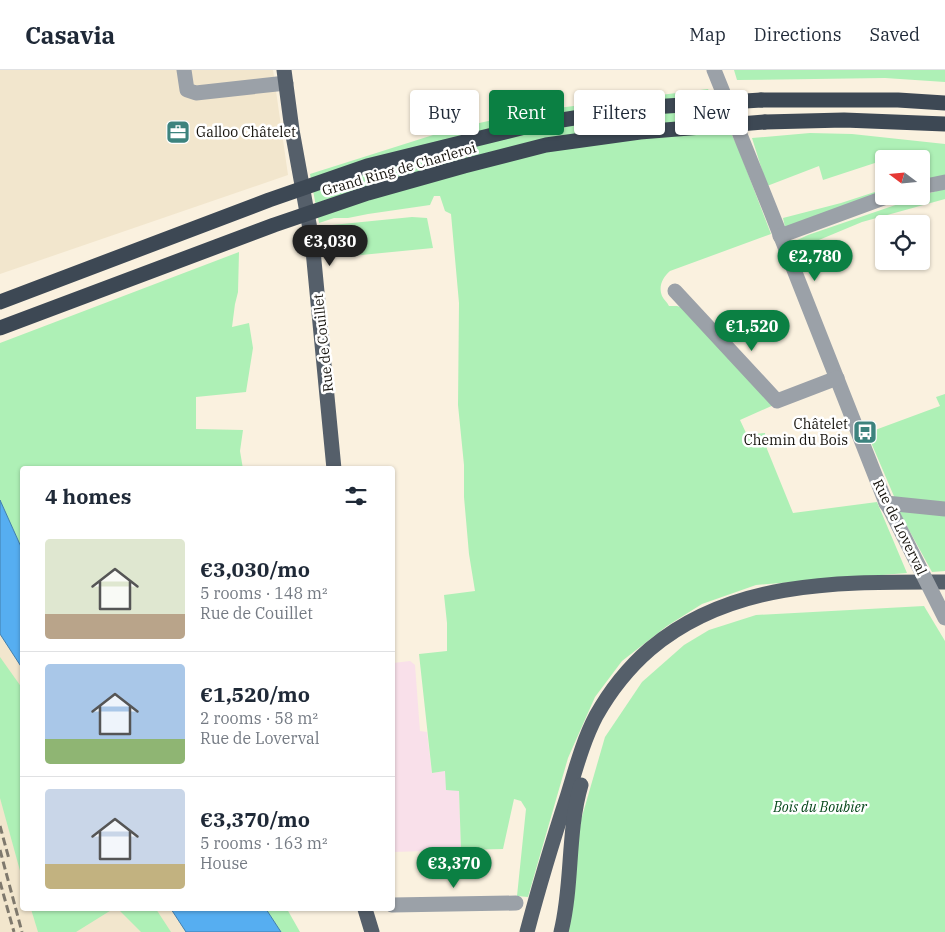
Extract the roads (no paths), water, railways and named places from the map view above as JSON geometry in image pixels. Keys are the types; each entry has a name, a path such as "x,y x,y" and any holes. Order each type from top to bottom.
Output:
{"highway":[{"name":"Grand Ring de Charleroi","path":"0,302 269,200 368,166 537,124 636,108 761,100 878,99 945,103"},
{"name":"Grand Ring de Charleroi","path":"0,328 274,225 368,193 546,145 640,132 765,122 844,120 945,124"}],"main road":[{"name":"Rue de Couillet","path":"285,76 292,130 312,240 334,466"},
{"path":"527,932 548,853 588,733 616,685 629,669 658,643 675,630 716,608 773,592 834,585 945,582"},
{"path":"561,932 566,909 576,803 596,736 622,691 654,656 676,640 711,621 737,610 773,600 835,593 945,591"},
{"path":"366,911 372,932"}],"street":[{"path":"184,70 187,90 196,93 285,76"},
{"name":"Rue de Loverval","path":"714,70 888,506 945,618"},
{"path":"930,185 945,182"},
{"path":"780,236 875,201"},
{"path":"675,291 777,401 837,378"},
{"path":"888,506 945,509"},
{"path":"395,905 516,904"}],"water":[{"path":"0,500 20,545 20,665 0,634"},
{"path":"172,911 267,911 281,932 186,932"}],"railway":[{"path":"0,826 9,859"},
{"path":"0,850 22,932"},
{"path":"0,882 14,932"}],"place":[{"name":"Galloo Châtelet","path":"178,132"},
{"name":"Châtelet Chemin du Bois","path":"865,432"}],"park label":[{"name":"Bois du Boubier","path":"820,807"}]}
